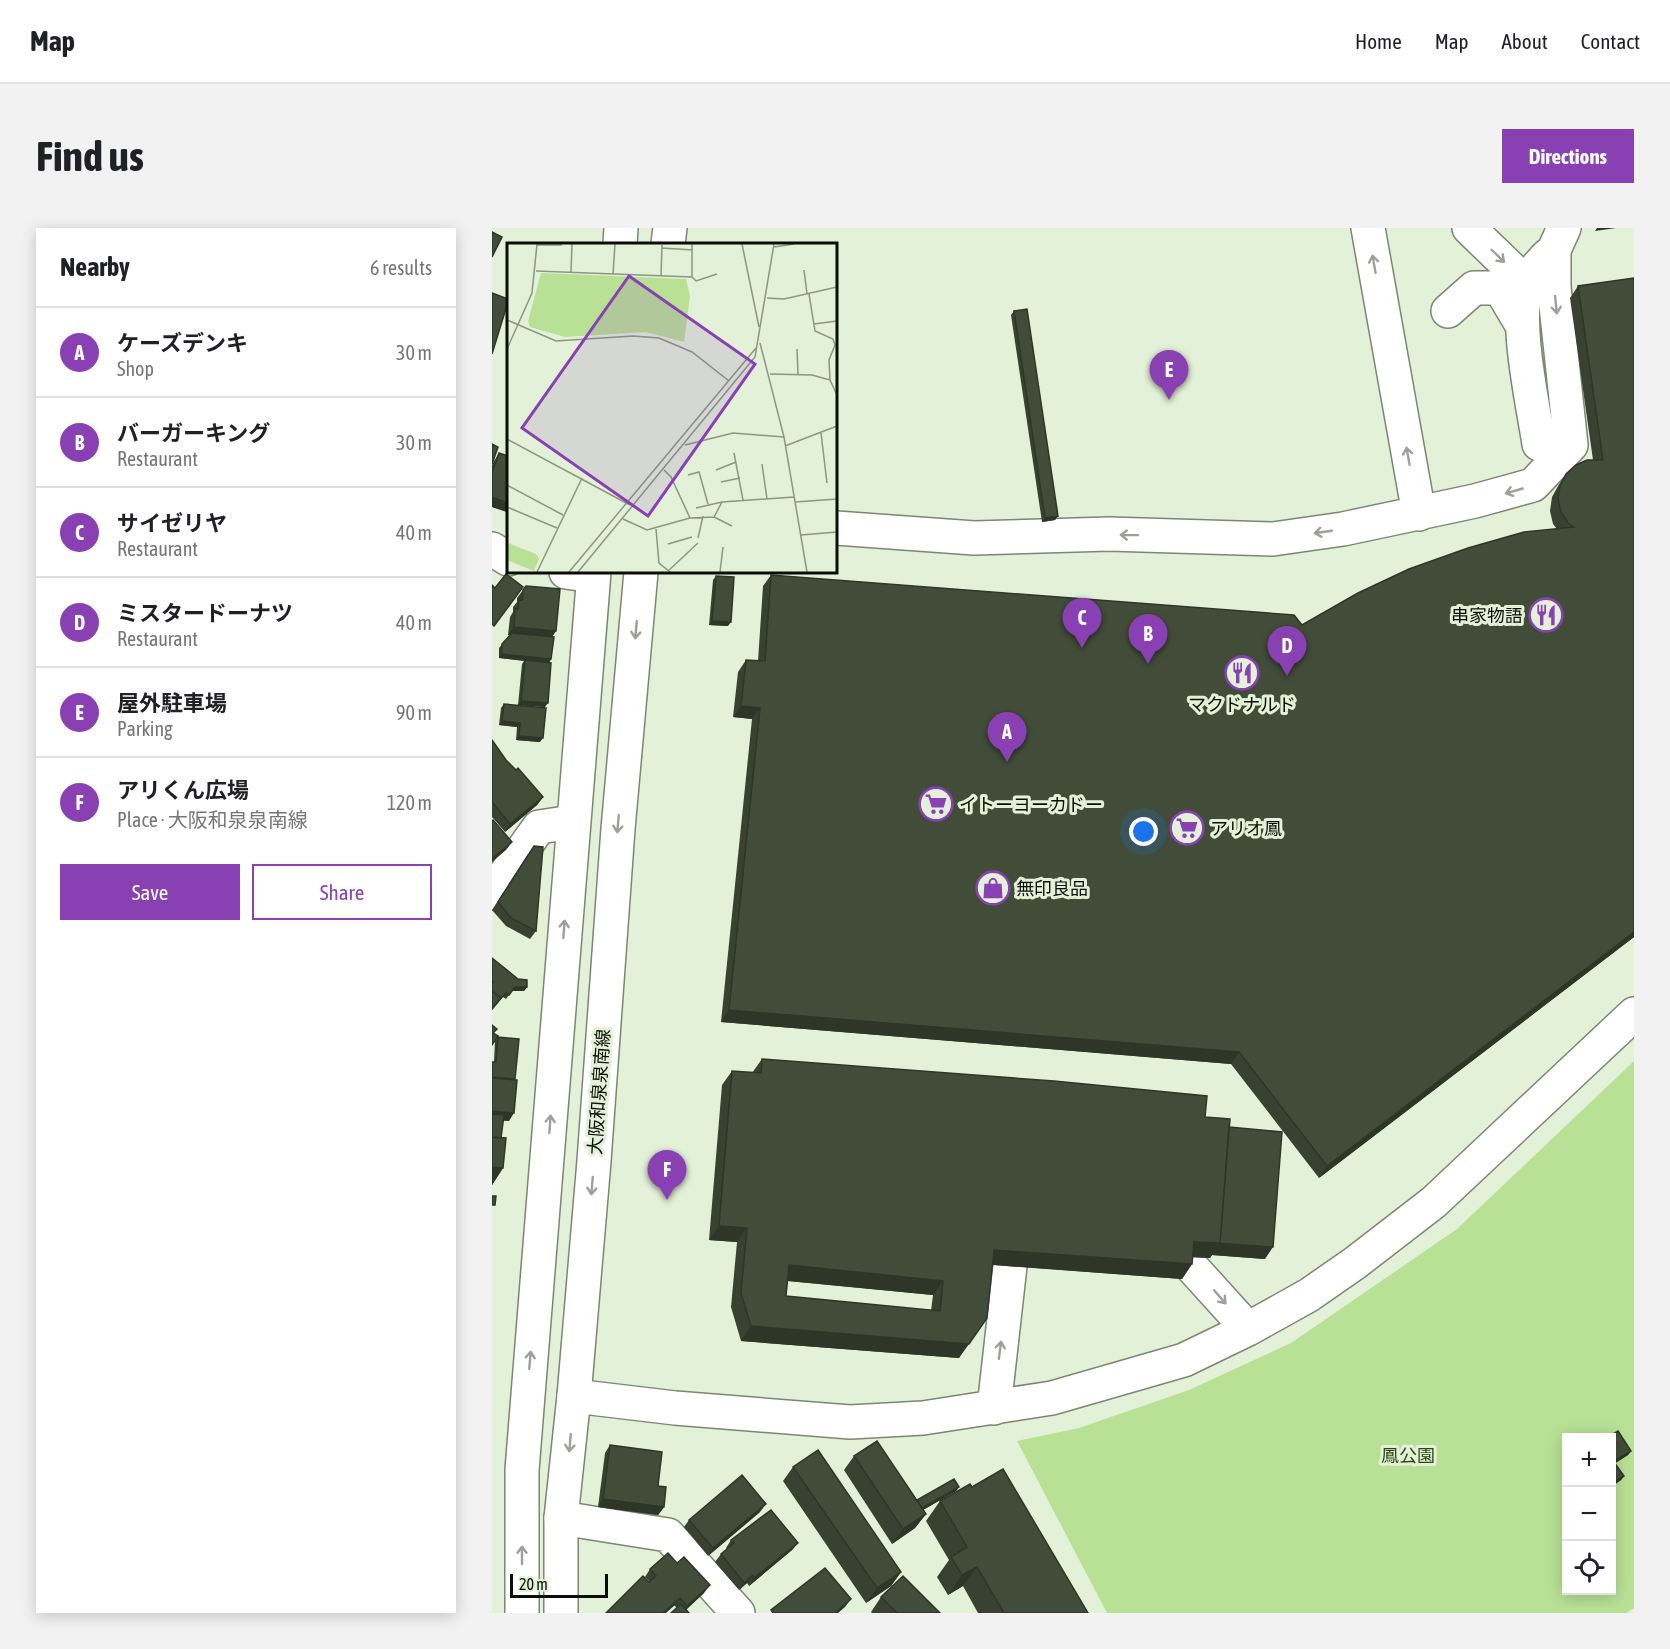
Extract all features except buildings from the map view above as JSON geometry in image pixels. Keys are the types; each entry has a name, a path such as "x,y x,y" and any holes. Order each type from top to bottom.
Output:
{"main road":[{"path":"620,243 621,228"},
{"path":"668,243 670,228"},
{"path":"1368,228 1419,514"},
{"path":"1469,228 1527,284"},
{"path":"837,528 974,538 1109,534 1272,539 1343,529 1419,514 1533,485 1571,445 1554,287 1559,239"},
{"path":"1539,444 1522,325 1527,284 1559,239"},
{"path":"1448,311 1474,288 1500,288 1522,325"},
{"path":"492,549 507,558"},
{"path":"522,1613 522,1470 572,822 584,573"},
{"name":"大阪和泉泉南線","path":"561,1613 561,1518 594,1161 618,829 641,573"},
{"path":"492,893 539,827 572,822"},
{"path":"574,1396 675,1408 850,1422 923,1418 1052,1398 1184,1360 1248,1329 1309,1295 1423,1211 1634,1014"},
{"path":"994,1408 1012,1248"},
{"path":"1190,1265 1248,1329"},
{"path":"561,1518 668,1535 738,1613"}],"green space":[{"name":"鳳公園","path":"1634,1061 1634,1608 1626,1613 1107,1613 1017,1441 1079,1428 1189,1390 1291,1343 1457,1229"}],"place":[{"name":"屋外駐車場","path":"1169,400"},
{"name":"串家物語","path":"1546,615"},
{"name":"サイゼリヤ","path":"1082,648"},
{"name":"バーガーキング","path":"1148,664"},
{"name":"マクドナルド","path":"1242,673"},
{"name":"ミスタードーナツ","path":"1287,676"},
{"name":"ケーズデンキ","path":"1007,762"},
{"name":"イトーヨーカドー","path":"936,804"},
{"name":"アリオ鳳","path":"1187,828"},
{"name":"無印良品","path":"993,888"},
{"name":"アリくん広場","path":"667,1200"}]}
